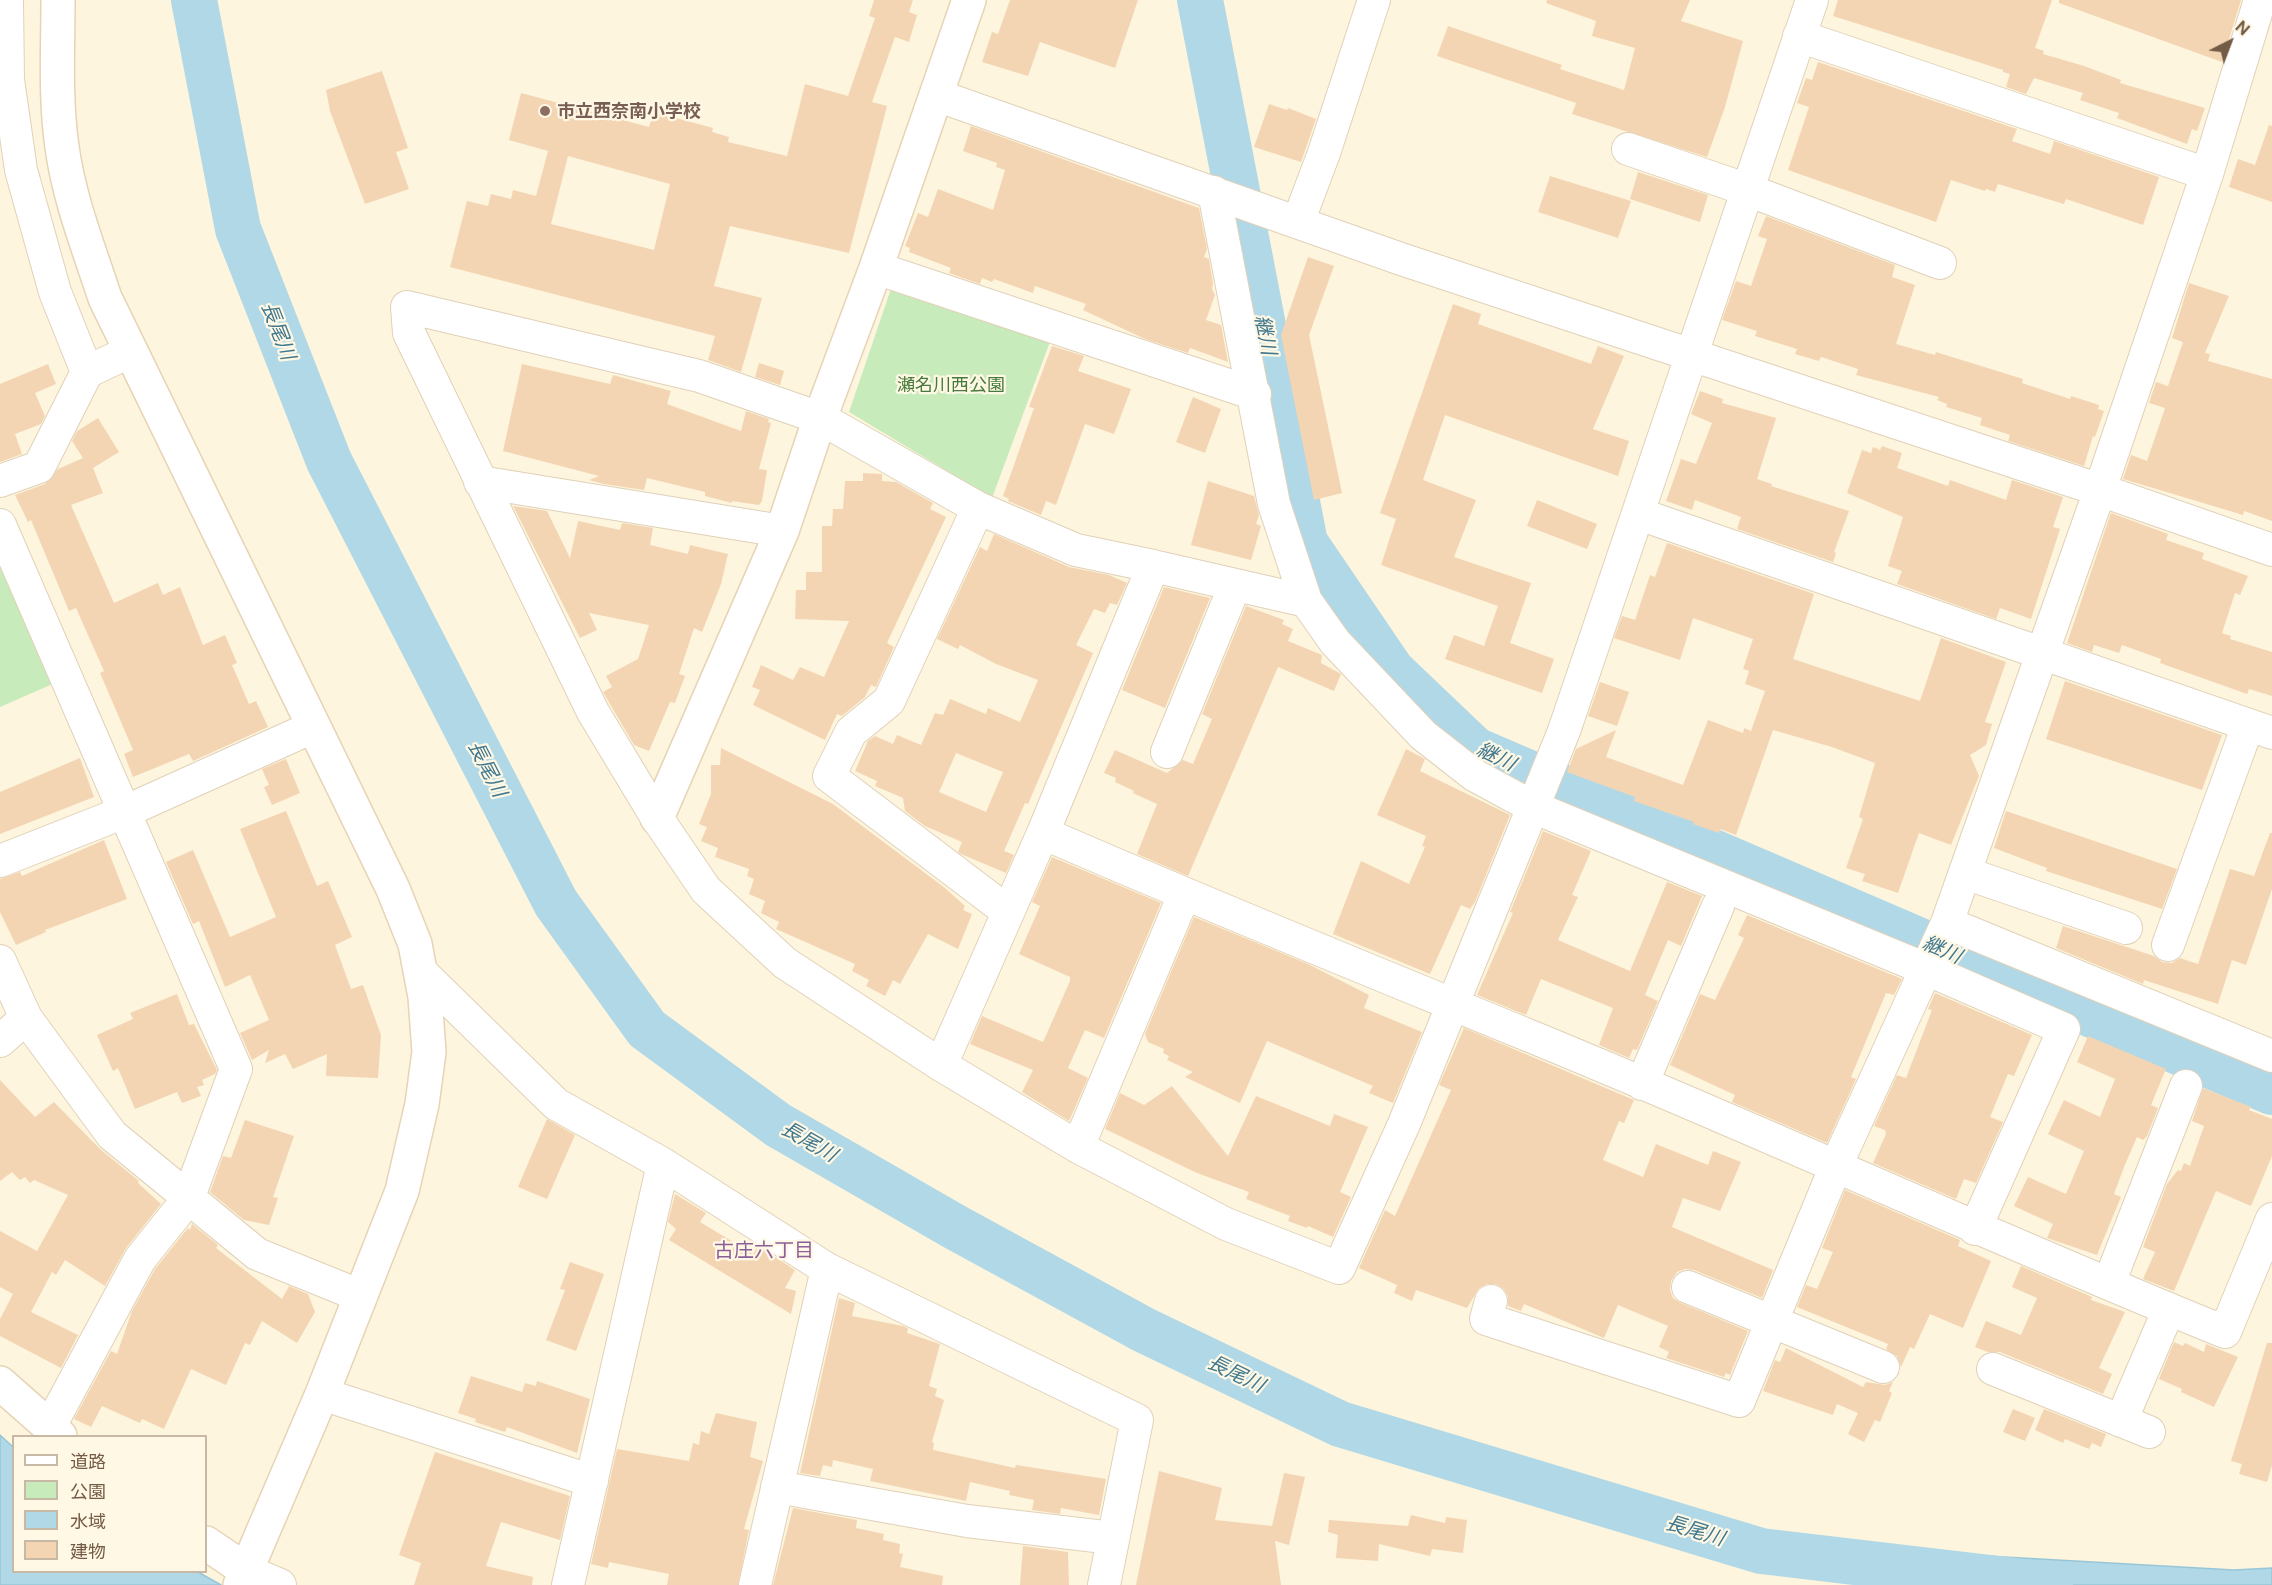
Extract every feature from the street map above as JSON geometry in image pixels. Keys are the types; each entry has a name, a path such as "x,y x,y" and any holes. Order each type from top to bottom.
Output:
{"street":[{"path":"7,0 8,80 21,170 55,292 87,372"},
{"path":"58,0 58,76 62,148 76,210 105,298 393,889 415,944 420,971 429,1052 422,1104 402,1191 322,1394 243,1579"},
{"path":"657,818 782,531 969,0"},
{"path":"1298,222 1324,153 1374,0"},
{"path":"1306,601 1076,550 978,508 820,418 699,376 396,304 592,712 657,818 706,890 785,963 941,1065 1078,1147 1226,1224 1339,1268 1404,1124 1550,766 1694,355 1812,0"},
{"path":"1491,1301 1486,1319 1739,1401 1835,1168 1947,923 2100,490 2207,174 2260,0"},
{"path":"1799,36 2207,174"},
{"path":"936,95 1401,259 2100,490 2272,550"},
{"path":"1628,149 1748,190 1940,262"},
{"path":"1214,192 1255,394 1274,504 1306,601 1335,642 1423,735 1474,775 1533,807 1926,969 2064,1029 1975,1228"},
{"path":"876,268 1255,394"},
{"path":"0,481 39,466 87,372 131,351"},
{"path":"480,482 782,531"},
{"path":"978,508 889,701 851,732 829,776 1007,911"},
{"path":"1639,514 2040,655 2260,729 2168,945"},
{"path":"0,525 236,1069 188,1199 140,1259 55,1432 0,1383"},
{"path":"941,1065 1007,911 1043,834 1153,566"},
{"path":"1167,752 1235,585"},
{"path":"0,861 123,813 313,727"},
{"path":"1043,834 1184,895 1642,1084 1975,1228 2225,1332 2272,1219"},
{"path":"1965,873 2126,928"},
{"path":"1078,1147 1184,895"},
{"path":"1642,1084 1718,906"},
{"path":"1947,923 2272,1056"},
{"path":"0,961 26,1018 112,1135 257,1254 361,1296"},
{"path":"420,971 556,1104 663,1164 827,1269 1137,1420 1104,1585"},
{"path":"0,1041 26,1018"},
{"path":"2109,1284 2186,1086"},
{"path":"568,1585 663,1164"},
{"path":"755,1585 827,1269"},
{"path":"1688,1287 1883,1367"},
{"path":"1993,1369 2135,1427 2169,1309"},
{"path":"322,1394 592,1480"},
{"path":"777,1487 967,1521 1113,1538"},
{"path":"207,1544 243,1579 280,1585"}],"green space":[{"name":"瀬名川西公園","path":"893,283 1051,339 992,498 849,412"},
{"path":"0,555 55,683 0,707"}],"water":[{"path":"0,1435 12,1446 12,1573 200,1573 221,1585 0,1585"},
{"path":"1969,1555 2234,1570 2272,1568 2272,1585 1968,1585"}],"building":[{"path":"874,0 913,0 909,12 917,15 909,42 895,37 872,102 887,106 849,253 730,226 714,286 762,298 741,372 708,360 715,336 450,267 467,201 488,206 491,194 511,199 513,190 536,196 548,151 509,140 521,93 649,127 654,112 713,128 712,132 729,137 728,142 787,156 805,84 848,96 875,18 869,16","holes":["568,156 670,184 654,250 551,224"]},
{"path":"1010,0 1138,0 1115,68 1040,42 1028,76 982,62 992,32 998,34"},
{"path":"1547,0 1690,0 1681,21 1743,41 1725,107 1707,157 1572,114 1576,103 1437,56 1448,26 1562,65 1560,69 1624,90 1635,48 1592,36 1596,21 1546,3"},
{"path":"1838,0 2052,0 2035,48 2044,51 2043,54 2084,66 2121,80 2120,83 2205,108 2197,131 2192,129 2187,144 2117,118 2119,113 2080,100 2083,93 2034,78 2026,94 2006,87 2010,74 2003,70 1833,16"},
{"path":"2059,0 2241,0 2222,62 2059,3"},
{"path":"1818,62 2017,129 2012,141 2050,154 2054,141 2159,177 2143,225 2066,199 2064,204 1998,184 1995,192 1986,189 1985,191 1951,180 1936,222 1788,170 1809,107 1797,103 1806,78 1812,80"},
{"path":"382,71 408,148 396,152 409,189 365,204 330,111 326,90"},
{"path":"1269,104 1287,110 1288,108 1316,119 1301,162 1254,147"},
{"path":"2269,125 2272,126 2272,202 2229,187 2238,159 2255,165"},
{"path":"971,126 1199,208 1207,249 1204,257 1209,259 1212,289 1215,295 1206,320 1221,325 1228,362 1190,348 1188,353 1145,339 1083,310 1086,304 1035,286 1033,293 994,279 992,282 982,278 980,284 949,273 951,268 909,252 910,248 905,246 918,213 928,217 938,189 993,210 1005,170 996,167 997,163 963,151"},
{"path":"1638,172 1708,195 1700,222 1630,199"},
{"path":"1550,176 1631,201 1618,238 1538,212"},
{"path":"1766,216 1895,265 1892,277 1915,285 1896,344 1935,355 1936,352 2023,379 2022,383 2070,399 2071,396 2099,405 2098,409 2104,411 2084,466 2008,441 2010,435 1980,425 1982,418 1946,407 1947,404 1937,400 1939,397 1856,375 1858,369 1821,357 1819,361 1795,354 1797,349 1755,336 1757,331 1722,320 1736,281 1751,286 1767,239 1758,236"},
{"path":"1308,257 1334,266 1309,335 1342,493 1314,500 1281,335"},
{"path":"2189,283 2229,296 2205,353 2210,354 2208,361 2272,379 2272,521 2244,511 2243,515 2123,479 2131,455 2147,461 2165,408 2149,403 2156,382 2168,386 2183,342 2172,338"},
{"path":"1453,304 1481,314 1478,324 1591,364 1598,346 1624,356 1593,429 1629,441 1618,476 1445,415 1423,480 1476,500 1454,557 1531,583 1510,643 1554,659 1542,693 1445,659 1454,635 1484,646 1498,606 1381,565 1396,519 1380,513"},
{"path":"1052,346 1084,356 1078,371 1131,389 1114,434 1085,424 1056,505 1046,501 1041,515 1008,501 1009,499 1003,496 1034,408 1029,407"},
{"path":"759,363 784,371 780,385 755,377"},
{"path":"48,364 56,384 35,393 45,416 41,424 15,434 22,454 0,462 0,384"},
{"path":"522,364 610,384 613,375 671,391 667,404 741,431 746,411 769,419 768,422 771,423 759,469 767,470 762,501 759,505 732,501 732,503 705,496 705,492 647,478 644,490 604,484 589,480 599,476 503,451"},
{"path":"1700,391 1723,399 1722,403 1776,418 1757,479 1772,484 1771,486 1849,511 1834,552 1836,553 1833,562 1737,529 1741,517 1695,500 1692,510 1666,501 1681,459 1696,464 1712,423 1691,414"},
{"path":"1193,397 1221,409 1205,453 1176,442"},
{"path":"98,418 119,452 93,468 103,493 71,505 114,603 158,583 163,595 180,587 203,645 225,635 237,663 232,665 249,704 256,701 268,727 193,761 189,754 133,777 124,754 133,750 100,673 104,671 76,608 69,611 31,520 28,522 15,495 45,484 58,469 83,458 72,441 77,431"},
{"path":"1882,446 1902,453 1897,468 1948,486 1950,480 2006,500 2012,480 2063,497 2053,527 2060,529 2031,619 2000,608 1996,619 1897,584 1902,571 1888,566 1903,517 1847,493 1862,450 1871,453 1873,447 1880,450"},
{"path":"863,473 882,474 882,481 896,482 933,503 930,509 946,517 887,643 894,647 876,687 871,685 865,697 842,716 837,714 825,740 753,705 760,690 752,687 761,665 793,680 800,667 824,677 849,621 795,619 796,590 806,590 806,572 822,572 822,526 832,526 833,509 843,509 845,481 863,481"},
{"path":"1208,481 1254,496 1259,515 1256,524 1261,526 1251,560 1191,545"},
{"path":"1537,500 1597,524 1587,549 1527,526"},
{"path":"513,506 547,511 570,558 578,521 620,530 622,523 653,528 650,545 688,554 690,545 728,554 721,584 702,632 694,628 679,674 685,676 675,703 670,702 649,751 634,745 603,692 612,687 606,676 638,659 649,625 589,613 597,630 580,638"},
{"path":"2111,513 2168,534 2166,540 2204,553 2202,559 2248,576 2240,595 2235,593 2222,633 2231,636 2230,639 2272,652 2272,696 2249,689 2247,694 2160,663 2161,659 2122,645 2119,653 2094,645 2092,652 2067,643"},
{"path":"994,534 1069,567 1109,575 1127,583 1117,605 1110,603 1105,613 1094,609 1076,645 1093,653 1028,804 1025,803 1004,851 1014,855 1006,873 958,852 962,842 925,826 905,811 903,798 875,786 877,781 855,771 868,741 875,736 893,744 897,735 921,745 935,713 943,715 950,699 986,714 988,708 1020,722 1038,680 996,664 960,645 958,649 937,639 980,547 987,551","holes":["956,753 1003,772 986,812 939,792"]},
{"path":"1667,543 1814,594 1793,659 1920,701 1941,638 2006,662 1985,722 1992,724 1986,745 1970,755 1979,776 1951,845 1919,833 1898,893 1862,881 1865,874 1846,868 1863,819 1859,817 1875,763 1832,747 1773,730 1736,835 1720,829 1719,833 1693,824 1694,822 1634,801 1635,797 1567,772 1576,749 1616,730 1606,757 1683,785 1708,720 1743,733 1744,728 1751,731 1765,691 1745,684 1749,671 1743,669 1753,639 1693,618 1680,660 1614,638 1622,616 1635,620 1650,575 1655,577"},
{"path":"1164,587 1210,598 1165,708 1122,690"},
{"path":"1246,606 1284,620 1282,624 1293,629 1288,641 1322,655 1321,663 1341,674 1334,691 1278,667 1188,876 1137,854 1157,804 1133,793 1134,791 1115,782 1116,778 1104,773 1115,750 1167,773 1183,760 1193,764 1212,719 1202,714"},
{"path":"2065,681 2222,735 2202,790 2046,739"},
{"path":"1600,682 1629,692 1617,726 1588,716"},
{"path":"721,748 833,804 945,888 965,906 963,910 972,914 958,949 928,934 900,984 893,980 885,996 866,986 869,980 852,971 855,964 776,929 779,922 761,913 765,901 749,894 754,879 747,876 749,869 715,857 718,848 701,841 707,827 699,824 711,794 711,765 720,765"},
{"path":"1406,749 1425,759 1420,771 1510,815 1475,902 1470,909 1461,905 1430,974 1333,934 1361,861 1409,884 1425,847 1422,846 1426,836 1377,815"},
{"path":"80,758 94,797 0,834 0,792"},
{"path":"286,759 300,793 272,805 264,787 269,785 262,769"},
{"path":"286,811 317,886 328,881 352,937 335,945 351,989 363,985 381,1035 378,1078 326,1076 327,1054 293,1069 285,1054 265,1063 269,1050 252,1060 240,1033 269,1020 250,975 225,987 199,921 193,924 166,862 193,850 230,937 276,917 240,829"},
{"path":"2006,811 2177,869 2162,909 2046,871 2047,868 1994,848"},
{"path":"1543,831 1591,851 1572,895 1578,897 1558,940 1630,971 1667,882 1702,896 1681,946 1668,940 1645,995 1658,1001 1637,1050 1633,1049 1629,1058 1599,1045 1613,1008 1541,979 1526,1015 1477,995 1513,913 1510,912"},
{"path":"2270,833 2272,833 2272,889 2246,965 2232,960 2218,1004 2144,980 2143,984 2056,948 2063,926 2154,956 2162,962 2172,963 2180,958 2198,964 2230,869 2254,876"},
{"path":"104,840 127,899 45,930 46,932 16,945 0,912 0,879 20,872 22,876"},
{"path":"1052,857 1161,903 1104,1038 1085,1030 1068,1068 1088,1078 1069,1121 1022,1092 1033,1070 970,1044 982,1016 1043,1042 1070,981 1070,977 1019,954 1040,906 1032,902"},
{"path":"1747,915 1902,979 1894,995 1886,993 1851,1077 1856,1079 1827,1143 1732,1102 1735,1095 1670,1065 1700,994 1715,1000 1744,938 1738,935"},
{"path":"1194,917 1308,964 1369,995 1364,1008 1422,1032 1393,1103 1369,1093 1373,1086 1267,1041 1240,1103 1185,1077 1193,1072 1167,1060 1169,1056 1163,1053 1164,1049 1148,1042 1145,1034"},
{"path":"1935,993 2032,1035 2014,1076 2008,1074 1990,1117 2003,1122 1976,1183 1964,1179 1956,1199 1873,1163 1886,1134 1885,1130 1874,1126 1897,1075 1906,1078 1932,1010 1928,1009"},
{"path":"177,994 189,1025 194,1024 217,1070 215,1074 202,1080 204,1085 197,1087 201,1096 182,1103 177,1092 135,1109 118,1068 113,1071 97,1035 133,1019 130,1013"},
{"path":"1464,1028 1634,1100 1624,1123 1619,1121 1603,1160 1643,1177 1656,1144 1708,1165 1713,1151 1741,1162 1720,1211 1683,1198 1672,1227 1773,1270 1762,1298 1694,1270 1685,1269 1677,1272 1671,1281 1670,1290 1673,1298 1748,1331 1730,1375 1726,1373 1724,1377 1666,1358 1669,1352 1659,1347 1668,1326 1618,1305 1604,1338 1524,1304 1521,1311 1508,1306 1508,1296 1504,1289 1496,1284 1487,1284 1479,1288 1467,1308 1416,1290 1412,1301 1394,1293 1397,1285 1359,1268 1385,1210 1395,1216 1451,1090 1439,1085"},
{"path":"2088,1036 2166,1069 2151,1105 2158,1108 2147,1136 2143,1140 2137,1137 2124,1167 2114,1194 2121,1197 2097,1255 2047,1238 2053,1224 2014,1206 2028,1177 2066,1194 2084,1151 2048,1134 2064,1100 2100,1117 2115,1079 2077,1062"},
{"path":"0,1080 35,1117 54,1102 100,1149 139,1181 138,1183 161,1204 126,1248 105,1286 65,1260 56,1275 52,1272 31,1312 78,1335 61,1368 0,1336 0,1319 13,1294 0,1287 0,1231 37,1251 68,1195 34,1180 30,1183 25,1177 20,1180 12,1172 0,1181"},
{"path":"1172,1086 1228,1156 1256,1096 1330,1126 1334,1114 1368,1127 1340,1192 1351,1197 1333,1237 1308,1226 1307,1228 1288,1221 1290,1216 1246,1199 1249,1192 1197,1173 1105,1129 1120,1093 1144,1105"},
{"path":"2203,1088 2251,1107 2249,1110 2272,1119 2272,1156 2251,1206 2216,1191 2174,1291 2143,1279 2155,1252 2143,1247 2167,1184 2178,1170 2181,1171 2184,1163 2190,1166 2204,1126 2192,1121"},
{"path":"547,1119 575,1135 547,1199 518,1187"},
{"path":"245,1120 294,1136 273,1197 278,1198 269,1225 244,1220 210,1192 223,1156 231,1158"},
{"path":"1845,1190 1960,1240 1958,1246 1991,1261 1963,1328 1930,1314 1914,1349 1910,1347 1901,1367 1897,1356 1886,1349 1888,1344 1797,1307 1806,1285 1817,1289 1833,1252 1822,1248"},
{"path":"675,1194 706,1213 700,1222 753,1254 758,1246 795,1270 785,1288 796,1291 791,1314 669,1240 676,1229 668,1222"},
{"path":"192,1224 218,1245 216,1248 282,1299 289,1286 308,1294 315,1312 297,1343 262,1321 250,1345 245,1343 226,1385 191,1369 164,1429 142,1419 140,1423 102,1406 91,1427 74,1419 111,1351 117,1354 132,1311 155,1269 188,1228 190,1230"},
{"path":"570,1262 604,1274 576,1351 546,1340 565,1290 560,1289"},
{"path":"2021,1266 2092,1297 2091,1300 2125,1312 2099,1368 2112,1374 2103,1394 2000,1352 1988,1352 1975,1347 1986,1321 2021,1335 2037,1298 2012,1287"},
{"path":"839,1298 855,1303 852,1316 903,1326 908,1328 907,1333 940,1344 929,1386 937,1389 935,1396 944,1400 932,1442 934,1443 933,1450 1015,1468 1016,1465 1106,1479 1099,1515 1061,1508 1060,1514 1032,1510 1034,1500 1009,1495 1010,1491 970,1482 966,1501 870,1481 873,1469 833,1460 832,1467 823,1465 820,1476 800,1473"},
{"path":"2174,1342 2183,1346 2185,1343 2204,1352 2206,1344 2238,1357 2214,1407 2159,1379"},
{"path":"2267,1343 2272,1343 2272,1465 2267,1482 2239,1474 2242,1464 2231,1461"},
{"path":"1786,1348 1863,1387 1866,1382 1885,1385 1893,1382 1889,1391 1892,1393 1880,1422 1875,1420 1864,1442 1848,1434 1858,1413 1837,1404 1833,1415 1763,1391 1775,1360 1780,1362"},
{"path":"471,1376 522,1392 525,1383 536,1386 537,1381 590,1399 577,1453 507,1427 505,1432 475,1422 476,1419 458,1413"},
{"path":"2013,1409 2035,1418 2025,1441 2003,1432"},
{"path":"2044,1409 2106,1434 2101,1447 2092,1443 2089,1449 2065,1439 2063,1443 2035,1430"},
{"path":"716,1413 757,1422 750,1457 763,1461 744,1529 749,1530 738,1585 667,1585 669,1574 609,1562 608,1568 591,1564 617,1449 689,1461 693,1443 699,1445 701,1431 709,1434"},
{"path":"435,1452 570,1496 560,1540 501,1522 486,1566 533,1577 532,1585 414,1585 421,1563 399,1555"},
{"path":"1159,1471 1222,1488 1215,1520 1272,1526 1284,1473 1305,1477 1289,1545 1275,1541 1281,1585 1136,1585"},
{"path":"793,1508 857,1520 856,1528 884,1534 883,1540 900,1544 899,1553 903,1554 900,1567 943,1576 942,1585 773,1585"},
{"path":"1411,1515 1445,1523 1446,1517 1467,1520 1463,1553 1432,1549 1430,1556 1379,1544 1378,1561 1336,1558 1338,1535 1328,1532 1329,1520 1408,1526"},
{"path":"1023,1546 1068,1552 1069,1585 1020,1585"}],"waterway":[{"name":"長尾川","path":"194,0 238,229 329,461 556,903 647,1029 778,1125 955,1227 1144,1330 1340,1424 1761,1551 2050,1585"},
{"name":"継川","path":"1200,0 1305,543 1392,671 1475,750 2272,1092"}],"place":[{"name":"市立西奈南小学校","path":"545,111"}],"district":[{"name":"古庄六丁目","path":"764,1251"}]}
